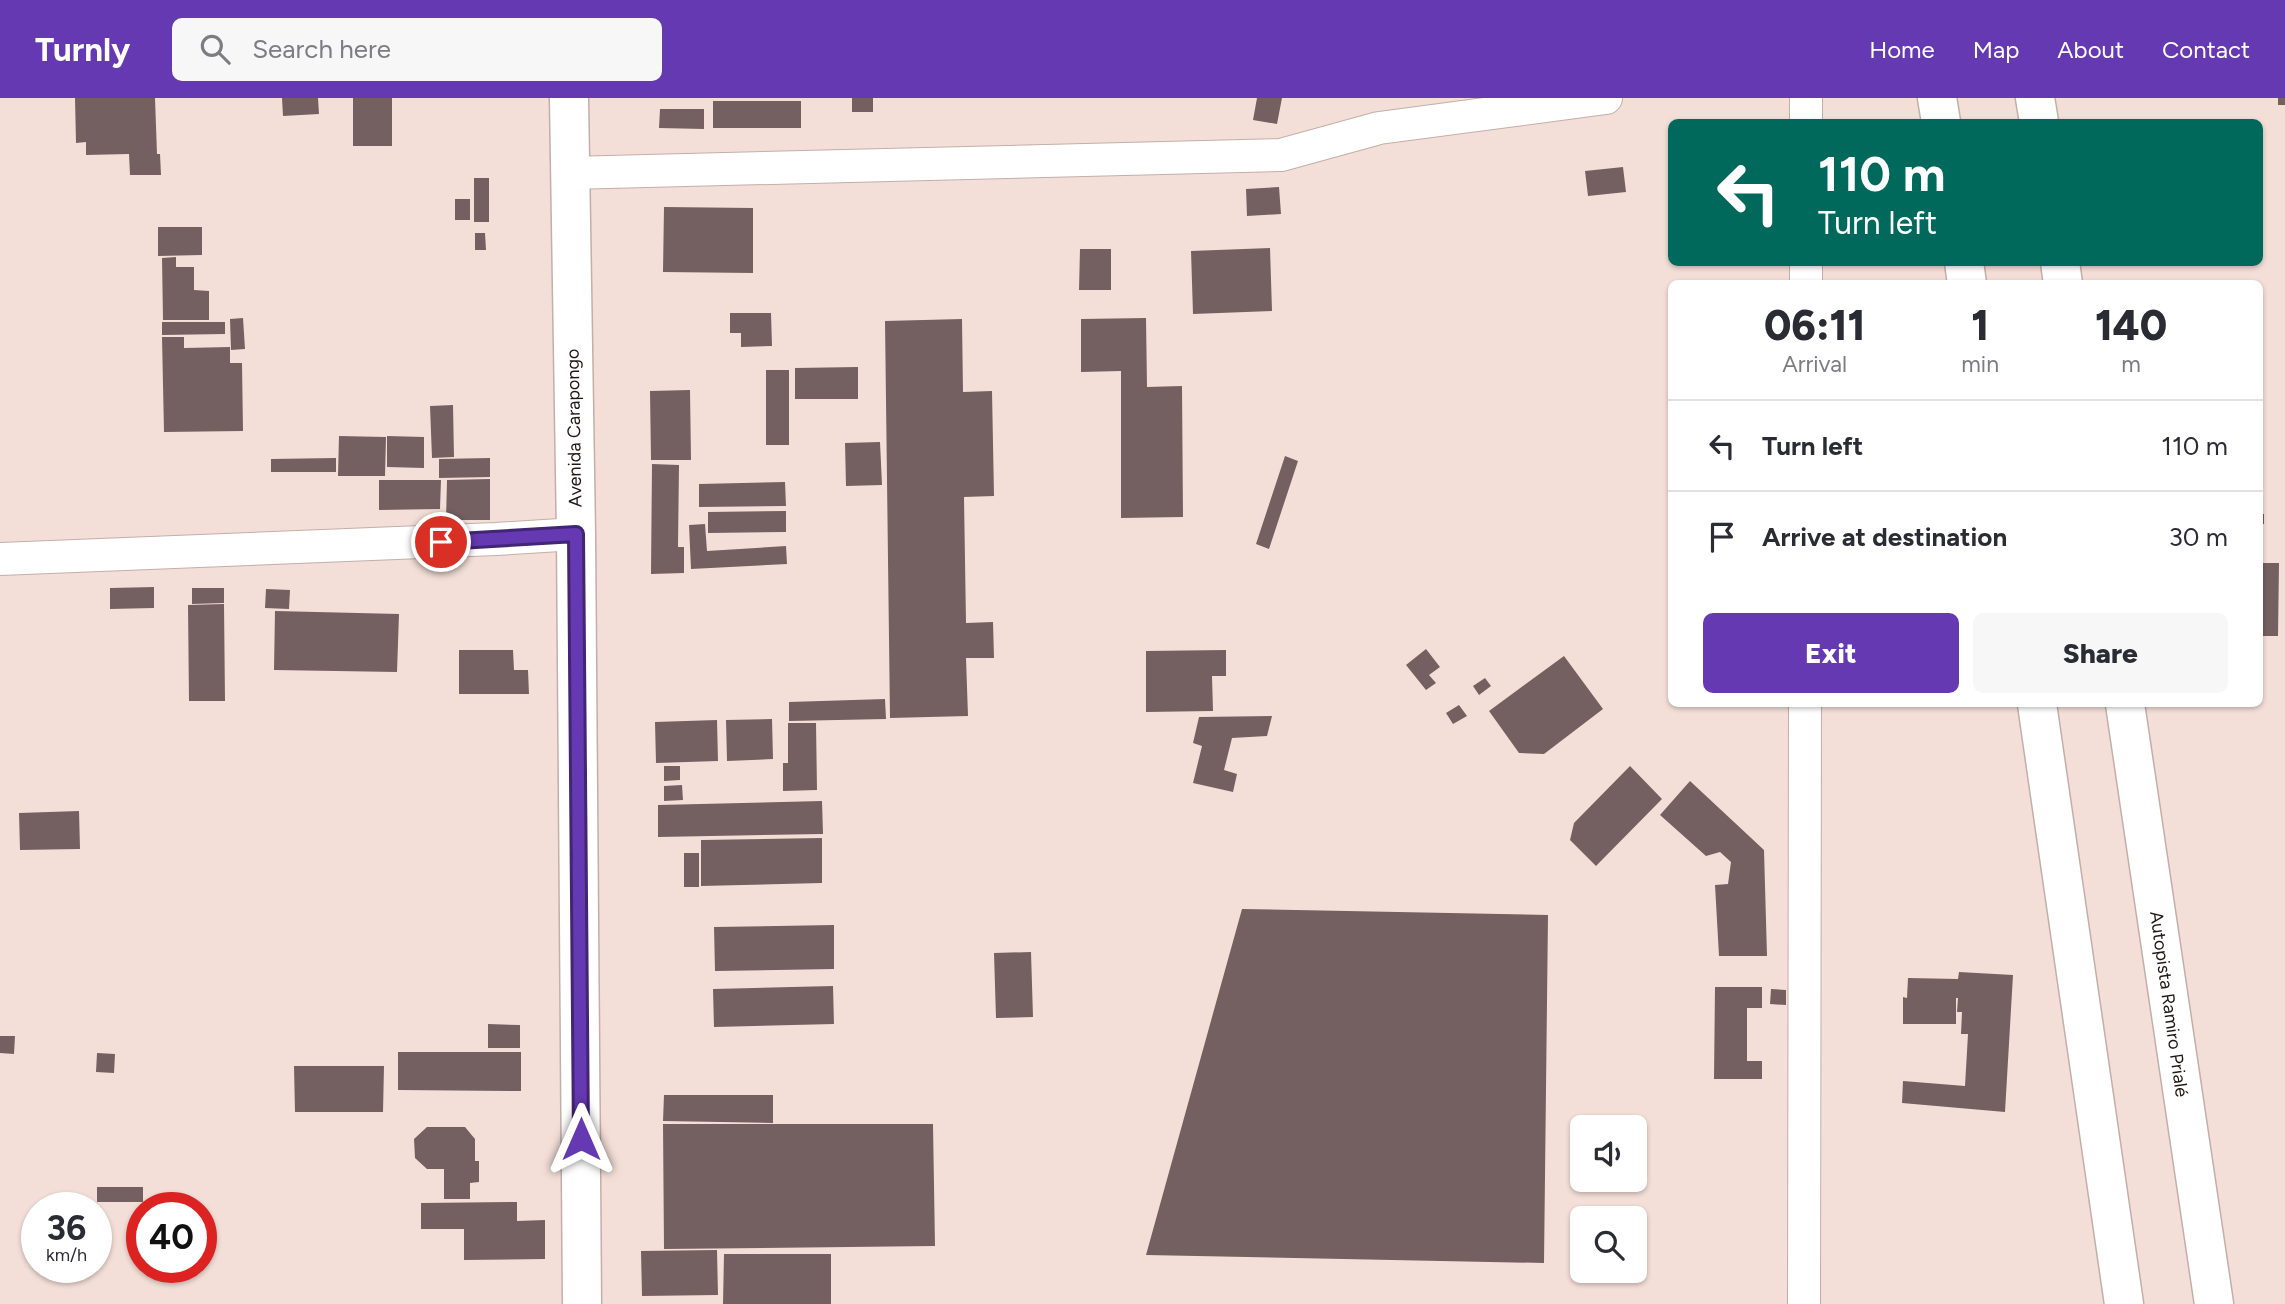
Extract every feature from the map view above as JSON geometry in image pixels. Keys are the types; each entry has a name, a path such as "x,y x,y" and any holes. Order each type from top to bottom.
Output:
{"main road":[{"name":"Avenida Carapongo","path":"569,98 576,534 582,1304"},
{"path":"1937,98 1940,119"},
{"path":"2035,98 2038,119"},
{"path":"2037,707 2124,1304"},
{"name":"Autopista Ramiro Prialé","path":"2125,707 2214,1304"}],"street":[{"path":"569,173 1281,155 1379,128 1606,98"},
{"path":"1806,98 1806,119"},
{"path":"0,559 576,534"},
{"path":"1804,1304 1805,707"}],"building":[{"path":"75,98 155,98 157,154 160,154 161,175 130,175 129,154 86,155 86,142 76,143"},
{"path":"282,98 318,98 319,114 283,116"},
{"path":"353,98 392,98 392,146 353,146"},
{"path":"852,98 873,98 873,112 852,112"},
{"path":"1257,98 1282,98 1277,124 1253,120"},
{"path":"2278,98 2285,98 2285,105 2278,105"},
{"path":"713,101 801,101 801,128 713,128"},
{"path":"660,109 704,109 704,129 659,128"},
{"path":"1623,167 1626,192 1588,196 1585,171"},
{"path":"474,178 489,178 489,222 474,222"},
{"path":"1279,187 1281,214 1247,216 1246,189"},
{"path":"455,199 470,199 470,220 455,220"},
{"path":"664,207 753,208 753,273 663,272"},
{"path":"158,227 202,227 202,255 158,256"},
{"path":"475,233 485,233 486,250 475,250"},
{"path":"1270,248 1272,311 1193,314 1191,251"},
{"path":"1080,249 1111,249 1111,290 1079,290"},
{"path":"176,257 176,267 194,267 194,290 209,291 209,320 163,320 162,258"},
{"path":"730,313 771,313 772,346 741,347 741,333 730,333"},
{"path":"243,318 245,349 231,350 230,319"},
{"path":"1146,318 1147,387 1182,386 1183,517 1121,518 1121,371 1081,372 1081,319"},
{"path":"962,319 963,392 992,391 994,496 964,497 966,623 993,622 994,658 966,658 968,716 890,718 885,321"},
{"path":"162,322 225,322 225,334 162,335"},
{"path":"162,337 184,337 184,348 230,347 230,363 242,363 243,431 164,432"},
{"path":"858,367 858,399 795,399 795,368"},
{"path":"766,370 789,370 789,445 766,445"},
{"path":"690,390 691,460 651,460 650,391"},
{"path":"453,405 454,457 432,458 430,406"},
{"path":"339,436 386,437 385,476 338,476"},
{"path":"387,436 424,437 424,468 387,467"},
{"path":"880,442 882,485 846,486 845,443"},
{"path":"1285,456 1298,461 1269,549 1256,544"},
{"path":"336,458 336,472 271,472 271,459"},
{"path":"490,458 490,477 439,478 439,459"},
{"path":"652,464 679,465 678,547 684,547 684,573 651,574"},
{"path":"490,479 490,520 446,520 447,480"},
{"path":"379,480 441,480 440,509 379,510"},
{"path":"785,482 786,506 699,507 699,484"},
{"path":"786,511 786,532 708,533 708,512"},
{"path":"705,524 707,551 786,546 787,564 691,569 689,525"},
{"path":"2263,563 2279,563 2278,636 2263,636"},
{"path":"154,587 154,608 110,609 110,588"},
{"path":"192,588 224,588 224,603 192,604"},
{"path":"266,589 290,590 289,609 265,608"},
{"path":"224,604 225,701 189,701 188,605"},
{"path":"275,611 399,614 397,672 274,670"},
{"path":"1426,649 1440,667 1429,675 1436,683 1426,690 1406,665"},
{"path":"459,650 513,650 514,670 528,670 529,694 459,694"},
{"path":"1226,650 1226,676 1212,676 1213,711 1146,712 1146,651"},
{"path":"1564,656 1603,709 1544,754 1519,753 1489,711"},
{"path":"1485,678 1491,686 1479,695 1473,686"},
{"path":"885,699 886,719 789,721 789,702"},
{"path":"1459,705 1467,716 1453,724 1446,713"},
{"path":"1272,716 1267,736 1232,738 1224,770 1237,774 1233,792 1193,783 1202,746 1193,743 1199,717"},
{"path":"772,719 773,759 727,761 726,720"},
{"path":"717,720 718,761 656,763 655,722"},
{"path":"788,723 816,723 817,790 783,791 783,763 788,763"},
{"path":"664,766 680,766 680,780 664,781"},
{"path":"1630,766 1662,799 1596,866 1570,840 1574,823"},
{"path":"1690,781 1764,850 1767,956 1719,956 1715,885 1728,884 1731,862 1720,852 1706,856 1660,815"},
{"path":"682,785 683,800 664,801 664,786"},
{"path":"822,801 823,834 658,837 658,805"},
{"path":"79,811 80,849 20,850 19,813"},
{"path":"822,838 822,883 701,886 701,840"},
{"path":"684,853 699,853 699,887 684,887"},
{"path":"1242,909 1548,915 1544,1263 1146,1255"},
{"path":"834,925 834,969 715,971 714,927"},
{"path":"1031,952 1033,1017 996,1018 994,953"},
{"path":"1959,972 2013,975 2005,1112 1902,1103 1903,1081 1965,1086 1968,1034 1961,1034 1962,1012 1957,1012 1958,998 1956,1024 1903,1024 1903,997 1907,998 1908,978 1958,979"},
{"path":"833,986 834,1024 714,1027 713,989"},
{"path":"1715,987 1762,987 1762,1008 1747,1008 1747,1061 1762,1061 1762,1079 1714,1079"},
{"path":"1771,989 1786,990 1786,1005 1770,1004"},
{"path":"488,1024 520,1025 520,1048 488,1048"},
{"path":"0,1036 15,1036 14,1054 0,1053"},
{"path":"398,1052 521,1052 521,1091 398,1090"},
{"path":"97,1053 115,1054 114,1073 96,1072"},
{"path":"294,1066 384,1066 383,1112 295,1112"},
{"path":"664,1095 773,1095 773,1123 663,1121"},
{"path":"663,1124 933,1124 935,1246 664,1249"},
{"path":"427,1127 465,1127 475,1139 479,1182 470,1183 470,1199 444,1199 444,1169 427,1169 415,1158 414,1139"},
{"path":"97,1187 143,1187 143,1192 126,1192 126,1202 112,1202 112,1192 97,1192"},
{"path":"517,1202 517,1221 545,1220 545,1259 464,1260 464,1229 421,1229 421,1203"},
{"path":"717,1250 718,1295 642,1296 641,1251"},
{"path":"724,1254 831,1254 831,1304 723,1304"}],"route":[{"path":"441,542 576,534 581,1139"}]}
